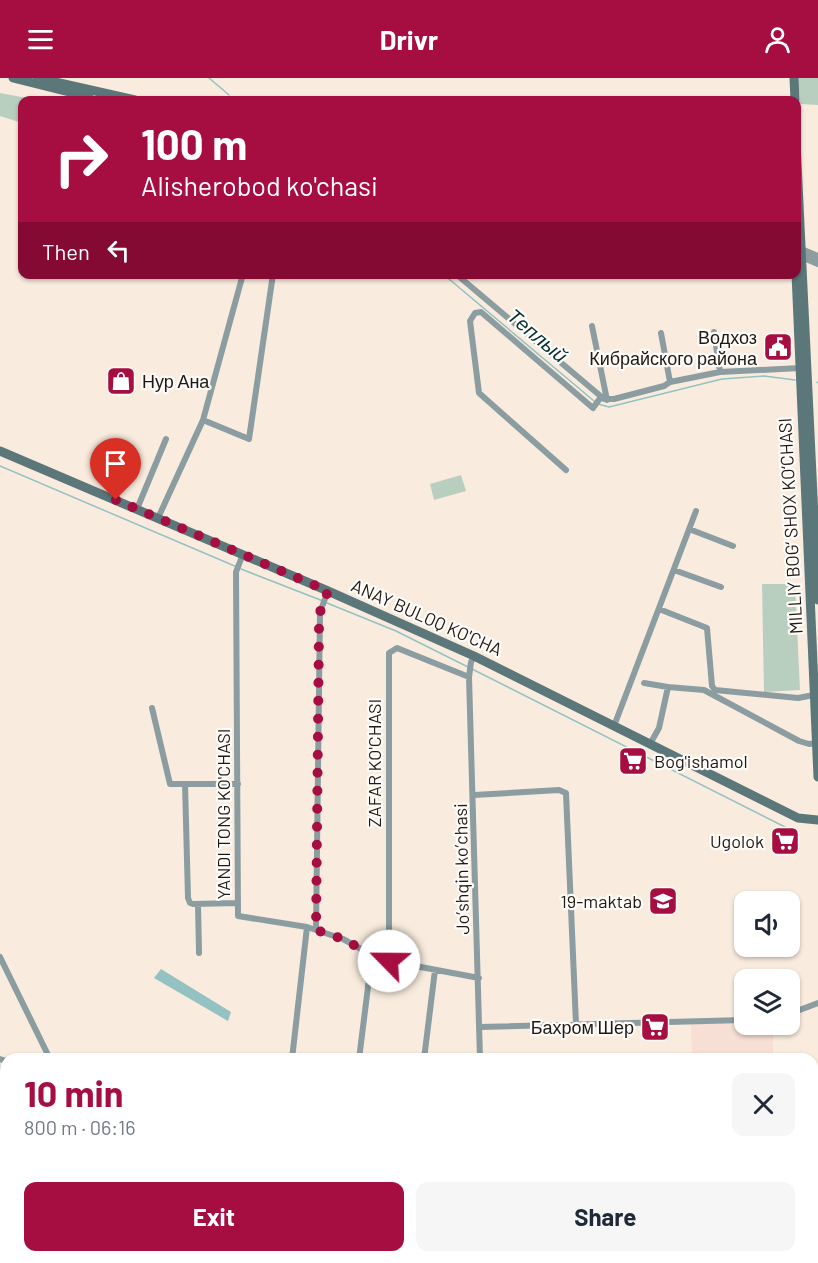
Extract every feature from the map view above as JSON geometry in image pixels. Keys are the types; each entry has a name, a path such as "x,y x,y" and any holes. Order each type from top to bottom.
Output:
{"main road":[{"path":"13,78 90,96"},
{"path":"38,78 117,96"},
{"path":"788,78 788,96"},
{"path":"794,78 795,96"},
{"name":"MILLIY BOG‘ SHOX KO‘CHASI","path":"796,279 815,621 814,696 818,777"},
{"name":"MILLIY BOG‘ SHOX KO‘CHASI","path":"800,279 818,600"},
{"name":"ANAY BULOQ KO'CHA","path":"0,451 159,518 473,659 615,726 798,818 818,820"}],"street":[{"path":"801,253 818,257"},
{"path":"801,253 818,263"},
{"path":"159,518 203,420 242,279"},
{"path":"203,420 249,439 272,279"},
{"path":"462,279 599,402"},
{"path":"566,470 479,393 470,321 475,313 481,312 599,402"},
{"path":"592,326 599,402"},
{"path":"714,332 720,372"},
{"path":"661,333 670,382"},
{"path":"599,402 664,386 670,382 720,372 800,368"},
{"path":"137,509 166,439"},
{"path":"615,726 696,510"},
{"path":"689,530 733,546"},
{"name":"YANDI TONG KO'CHASI","path":"242,557 236,569 238,916 308,927 343,939 372,955 389,961 478,978"},
{"path":"674,570 721,587"},
{"path":"316,930 320,612 327,593"},
{"path":"659,609 707,628 712,686 715,690 798,698 814,696"},
{"name":"ZAFAR KO'CHASI","path":"389,961 389,653 397,648 469,677"},
{"name":"Joʼshqin koʼchasi","path":"473,659 469,677 480,1053"},
{"path":"644,683 704,690 799,741 809,744 816,743"},
{"path":"650,744 659,728 668,687"},
{"path":"152,708 170,784 238,784"},
{"path":"185,784 190,903 238,903"},
{"path":"474,795 559,790 566,792 576,1024"},
{"path":"198,904 199,953"},
{"path":"293,1053 308,927"},
{"path":"361,1053 372,955"},
{"path":"0,957 47,1053"},
{"path":"425,1053 435,970"},
{"path":"800,1010 818,1003"},
{"path":"480,1027 734,1020"}],"shaded area":[{"path":"691,1023 734,1023 734,1035 773,1035 773,1053 692,1053"}],"green space":[{"path":"798,78 818,78 818,105 801,104"},
{"path":"0,93 18,96 18,122 0,116"},
{"path":"461,475 466,491 434,500 430,484"},
{"path":"762,584 795,584 800,690 764,692"}],"water":[{"path":"161,969 231,1012 228,1021 154,978"}],"waterway":[{"name":"Теплый","path":"209,78 229,95"},
{"name":"Теплый","path":"449,279 594,401"},
{"name":"Теплый","path":"598,404 609,407 722,379 764,376 795,380"},
{"path":"0,466 237,567"},
{"path":"241,569 323,601"},
{"path":"327,603 396,631 468,667"},
{"path":"472,669 787,828"}],"place":[{"name":"Водхоз Кибрайского района","path":"778,347"},
{"name":"Нур Ана","path":"121,381"},
{"name":"Bog'ishamol","path":"633,761"},
{"name":"Ugolok","path":"785,841"},
{"name":"19-maktab","path":"663,901"},
{"name":"Бахром Шер","path":"655,1027"}],"route":[{"path":"116,500 328,591 320,612 319,628 316,930 343,939 372,955 389,961"}]}
